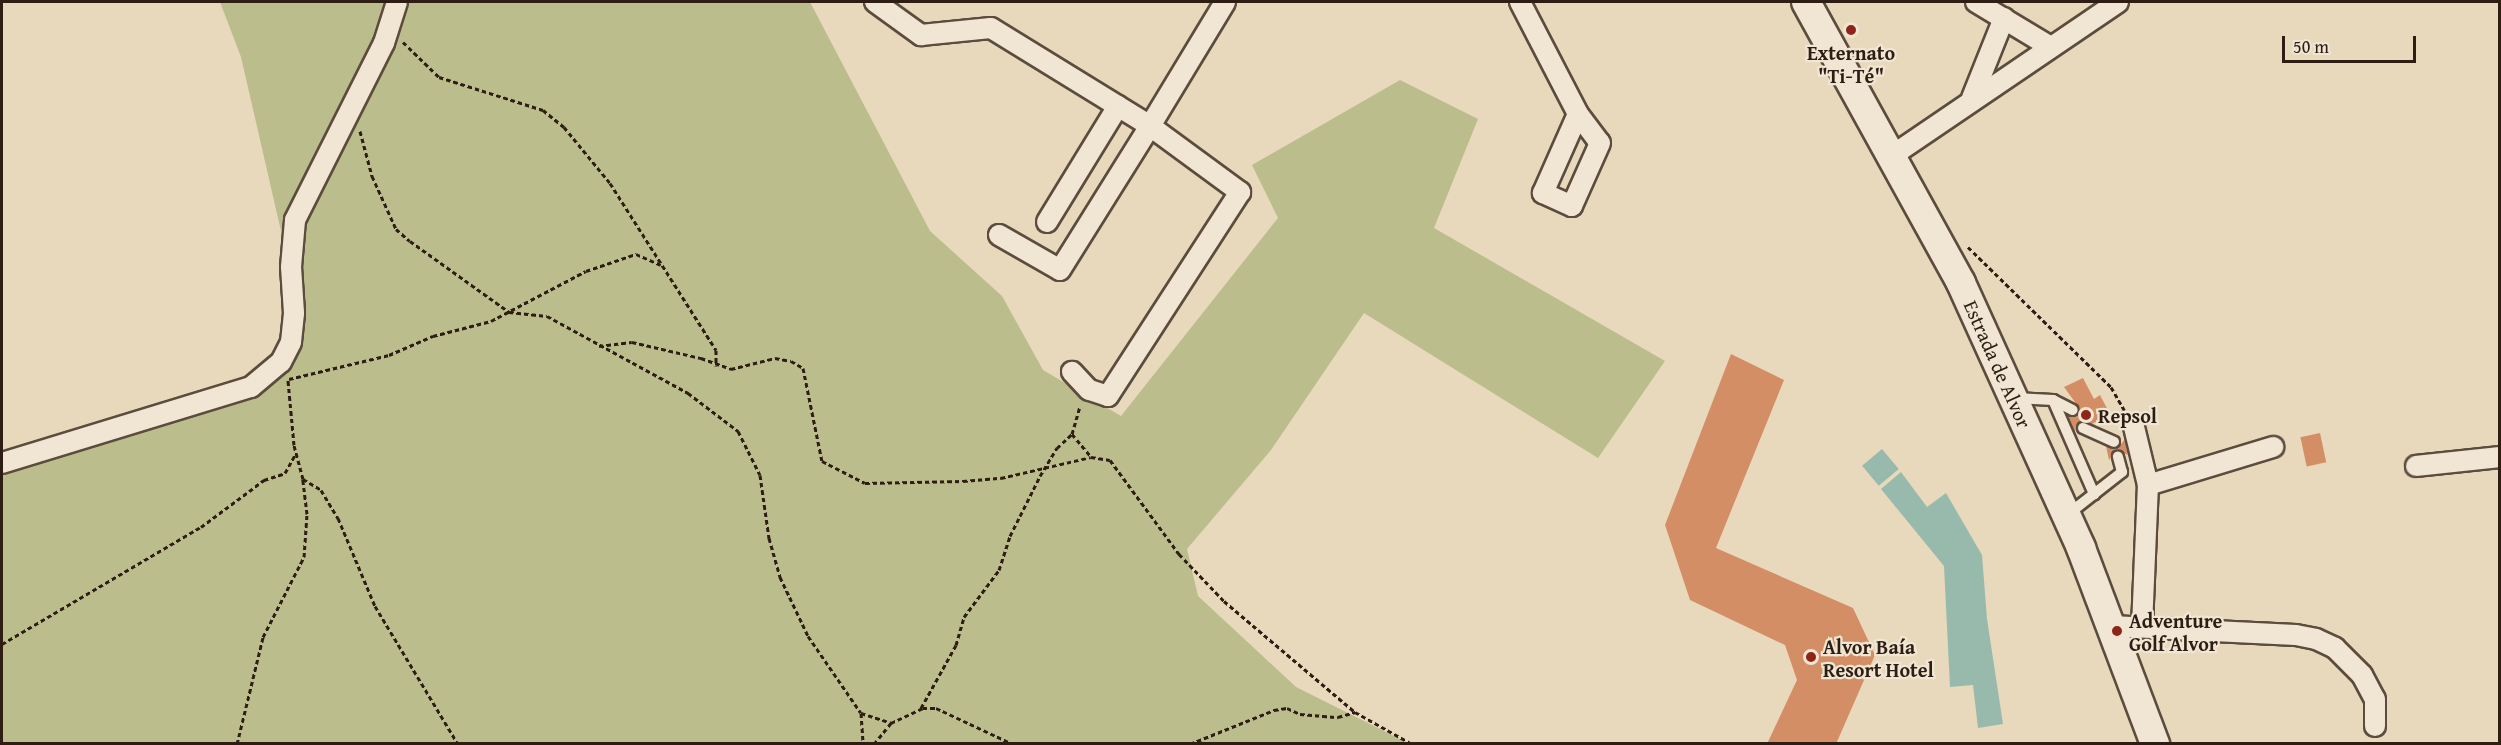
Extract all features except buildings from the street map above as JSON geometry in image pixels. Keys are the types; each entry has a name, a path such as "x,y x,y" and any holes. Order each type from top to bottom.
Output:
{"street":[{"path":"2,463 250,387 266,378 291,342 295,220 354,105 390,24 397,2"},
{"path":"875,2 921,35 991,28 1150,126 1240,192 1108,396 1089,390 1072,372"},
{"path":"999,235 1060,270 1225,2"},
{"path":"1520,2 1578,114"},
{"name":"Estrada de Alvor","path":"1806,2 1946,254 2066,516 2111,626 2155,744"},
{"path":"1976,2 2049,46"},
{"path":"1893,155 1972,98 2118,2"},
{"path":"1972,98 2004,18"},
{"path":"1047,222 1118,106"},
{"path":"2134,428 2148,485 2142,627"},
{"path":"2148,485 2273,447"},
{"path":"2416,465 2499,458"},
{"path":"2111,626 2316,639 2335,648 2362,675 2375,699 2375,726"}],"lane":[{"path":"2013,398 2053,400 2073,410"},
{"path":"2053,400 2094,494"},
{"path":"2083,428 2114,442"},
{"path":"2066,516 2122,472 2118,457"}],"path":[{"path":"390,24 412,55 439,77 543,110 564,127 610,183 716,350 716,366"},
{"path":"354,105 372,176 396,229 509,312 547,316 688,393 738,431 760,476 769,538 780,577 808,636 861,713 863,744"},
{"path":"1946,254 1970,247 2111,387 2134,428"},
{"path":"237,744 263,637 294,582 304,557 307,514 303,479 296,453 288,380 389,355 509,312 586,271 636,254 661,265"},
{"path":"599,346 632,342 701,358 716,366 731,369 775,358 803,368 822,461 840,474 865,483 898,485 963,481 1001,477 1091,457 1110,460 1179,554 1224,601 1355,712 1412,744"},
{"path":"921,708 956,645 964,617 999,570 1010,536 1057,448 1072,434 1079,408 1089,390"},
{"path":"1072,434 1091,457"},
{"path":"2,644 201,527 264,480 285,473 296,453"},
{"path":"303,479 321,490 339,518 358,574 458,744"},
{"path":"874,744 891,723 921,708 936,708 1013,744"},
{"path":"1190,744 1274,710 1287,708 1300,714 1329,716 1355,712"},
{"path":"861,713 891,723"}],"green space":[{"path":"220,2 810,2 930,231 1002,296 1043,370 1121,416 1278,218 1252,165 1400,80 1478,119 1434,228 1665,361 1598,458 1364,313 1271,450 1187,549 1198,596 1296,687 1408,743 2,744 2,454 249,379 272,362 283,335 288,291 286,253 241,57"}],"shaded area":[{"path":"1882,449 1899,469 1879,486 1862,466"},
{"path":"1901,472 1927,507 1946,493 1982,555 1987,619 2003,724 1978,728 1973,685 1950,687 1944,566 1881,489"}],"place":[{"name":"Externato \"Ti-Té\"","path":"1851,30"},
{"name":"Repsol","path":"2086,415"},
{"name":"Adventure Golf Alvor","path":"2117,631"},
{"name":"Alvor Baía Resort Hotel","path":"1811,657"}]}
